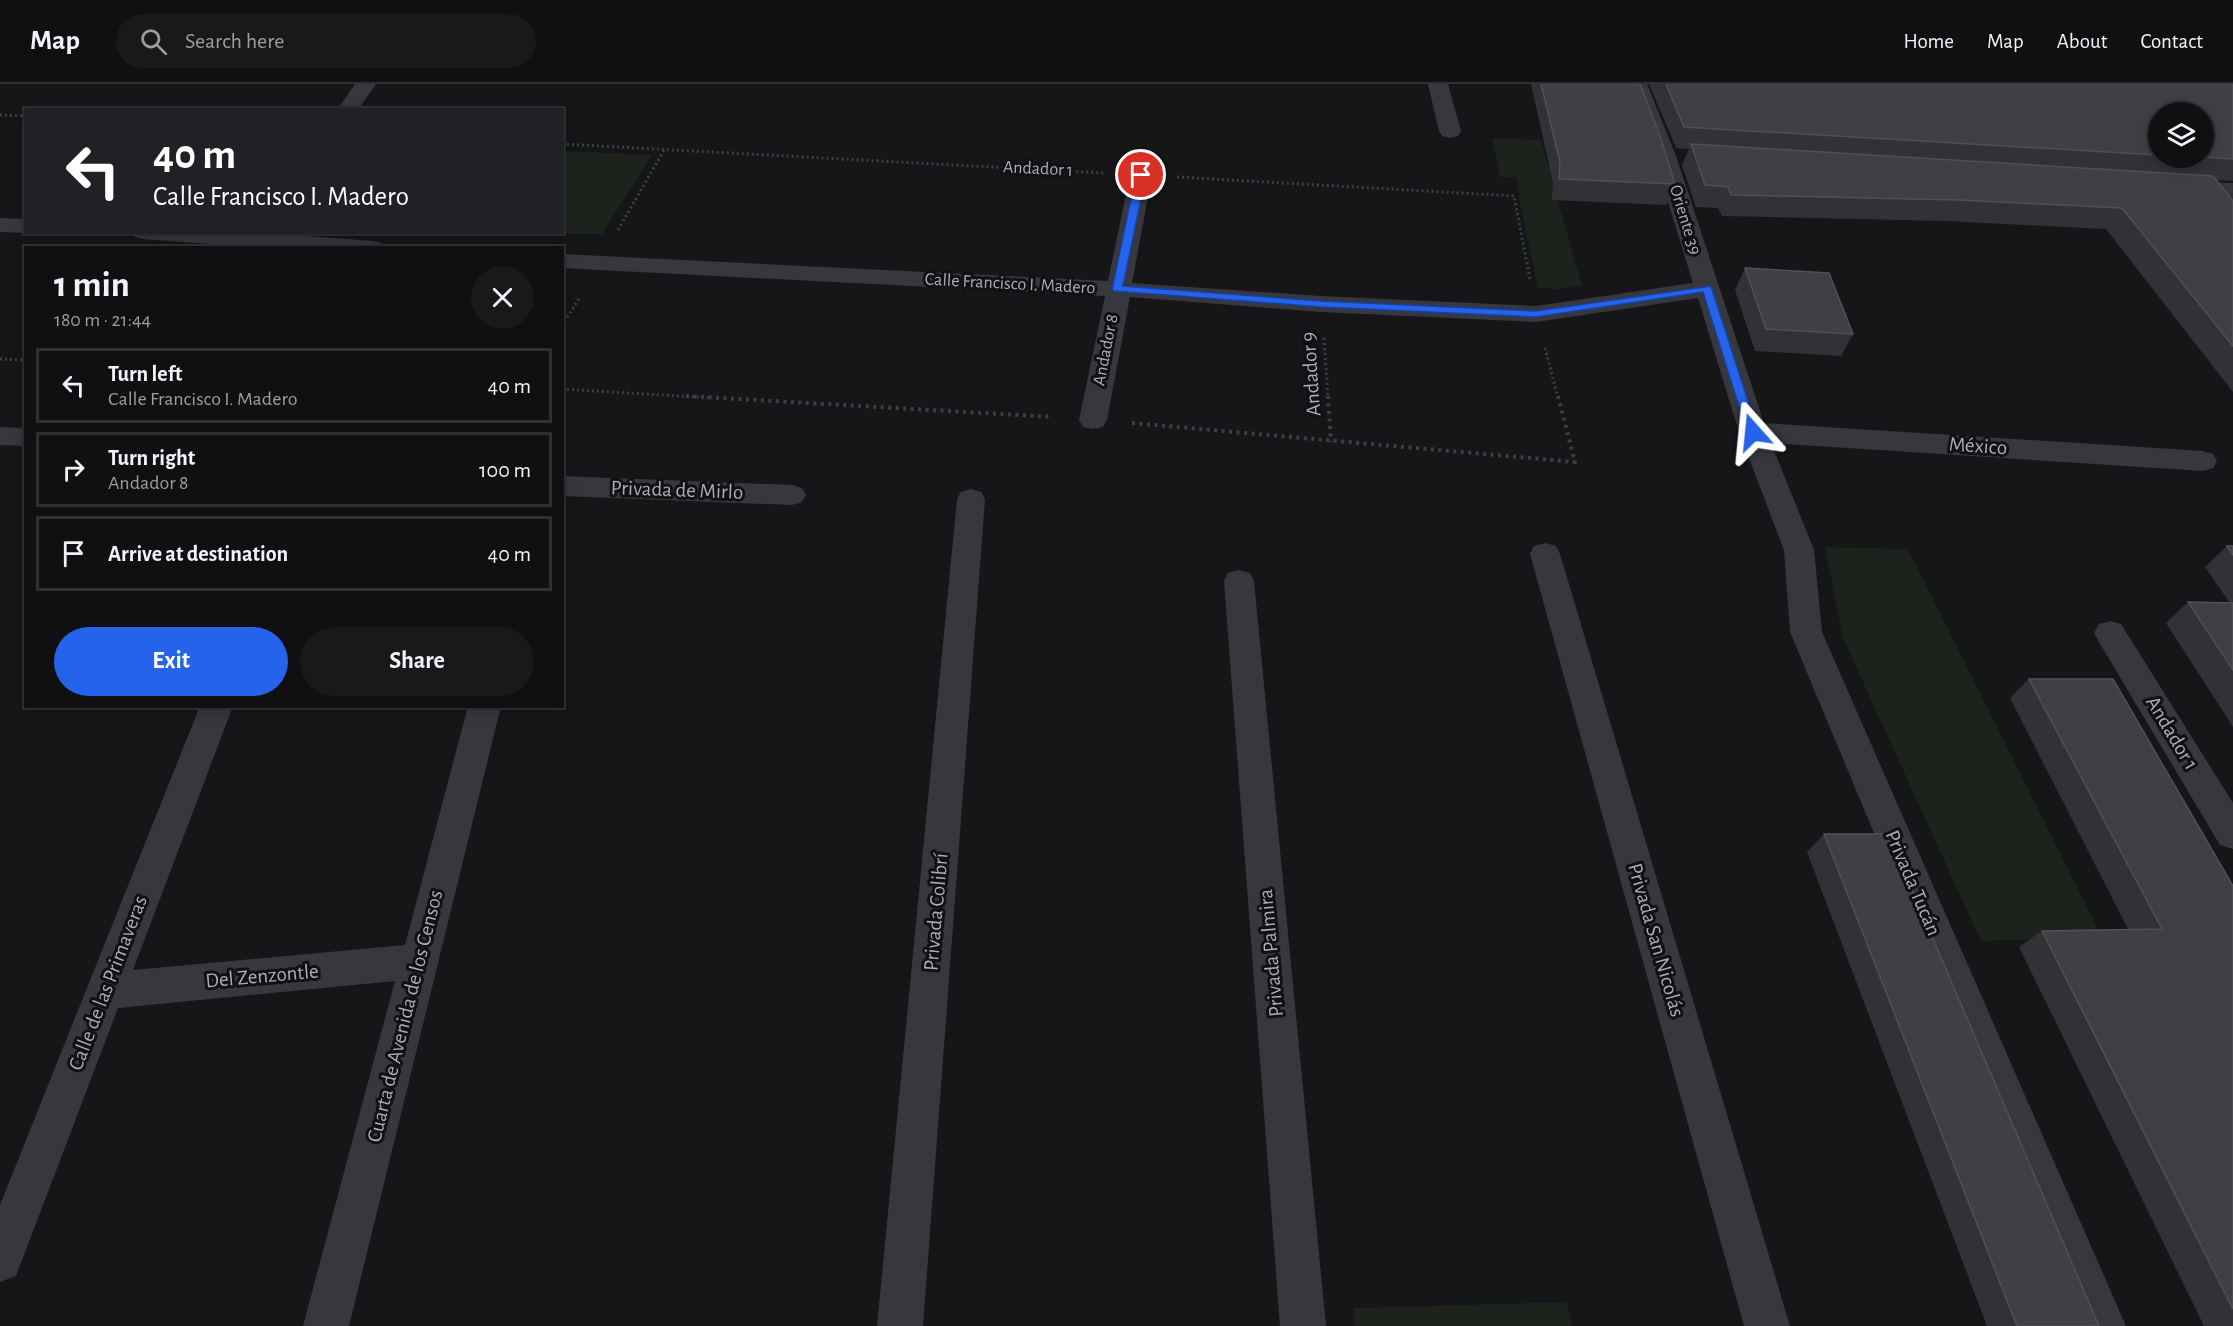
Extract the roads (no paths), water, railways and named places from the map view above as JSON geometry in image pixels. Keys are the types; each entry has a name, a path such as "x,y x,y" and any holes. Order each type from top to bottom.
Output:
{"street":[{"path":"348,108 366,84"},
{"path":"1438,84 1450,131"},
{"name":"Oriente 39","path":"1637,84 1665,156 1753,432"},
{"path":"1665,156 1689,157"},
{"name":"Andador 8","path":"1093,420 1141,175"},
{"path":"2158,186 2205,189 2226,199"},
{"path":"0,225 24,226"},
{"path":"168,234 341,246"},
{"name":"Calle Francisco I. Madero","path":"564,261 1118,289 1321,304 1536,314 1707,289"},
{"name":"México","path":"1753,432 2203,461"},
{"name":"Privada Tucán","path":"1753,432 1798,550 1806,632 2103,1326"},
{"path":"0,436 24,437"},
{"name":"Privada de Mirlo","path":"564,486 792,495"},
{"name":"Privada Colibrí","path":"900,1326 971,499"},
{"name":"Privada San Nicolás","path":"1545,554 1767,1326"},
{"name":"Privada Palmira","path":"1239,580 1303,1326"},
{"name":"Andador 1","path":"2110,633 2233,834"},
{"name":"Calle de las Primaveras","path":"0,1260 216,708"},
{"name":"Cuarta de Avenida de los Censos","path":"326,1326 484,708"},
{"name":"Del Zenzontle","path":"105,990 419,961"}]}
